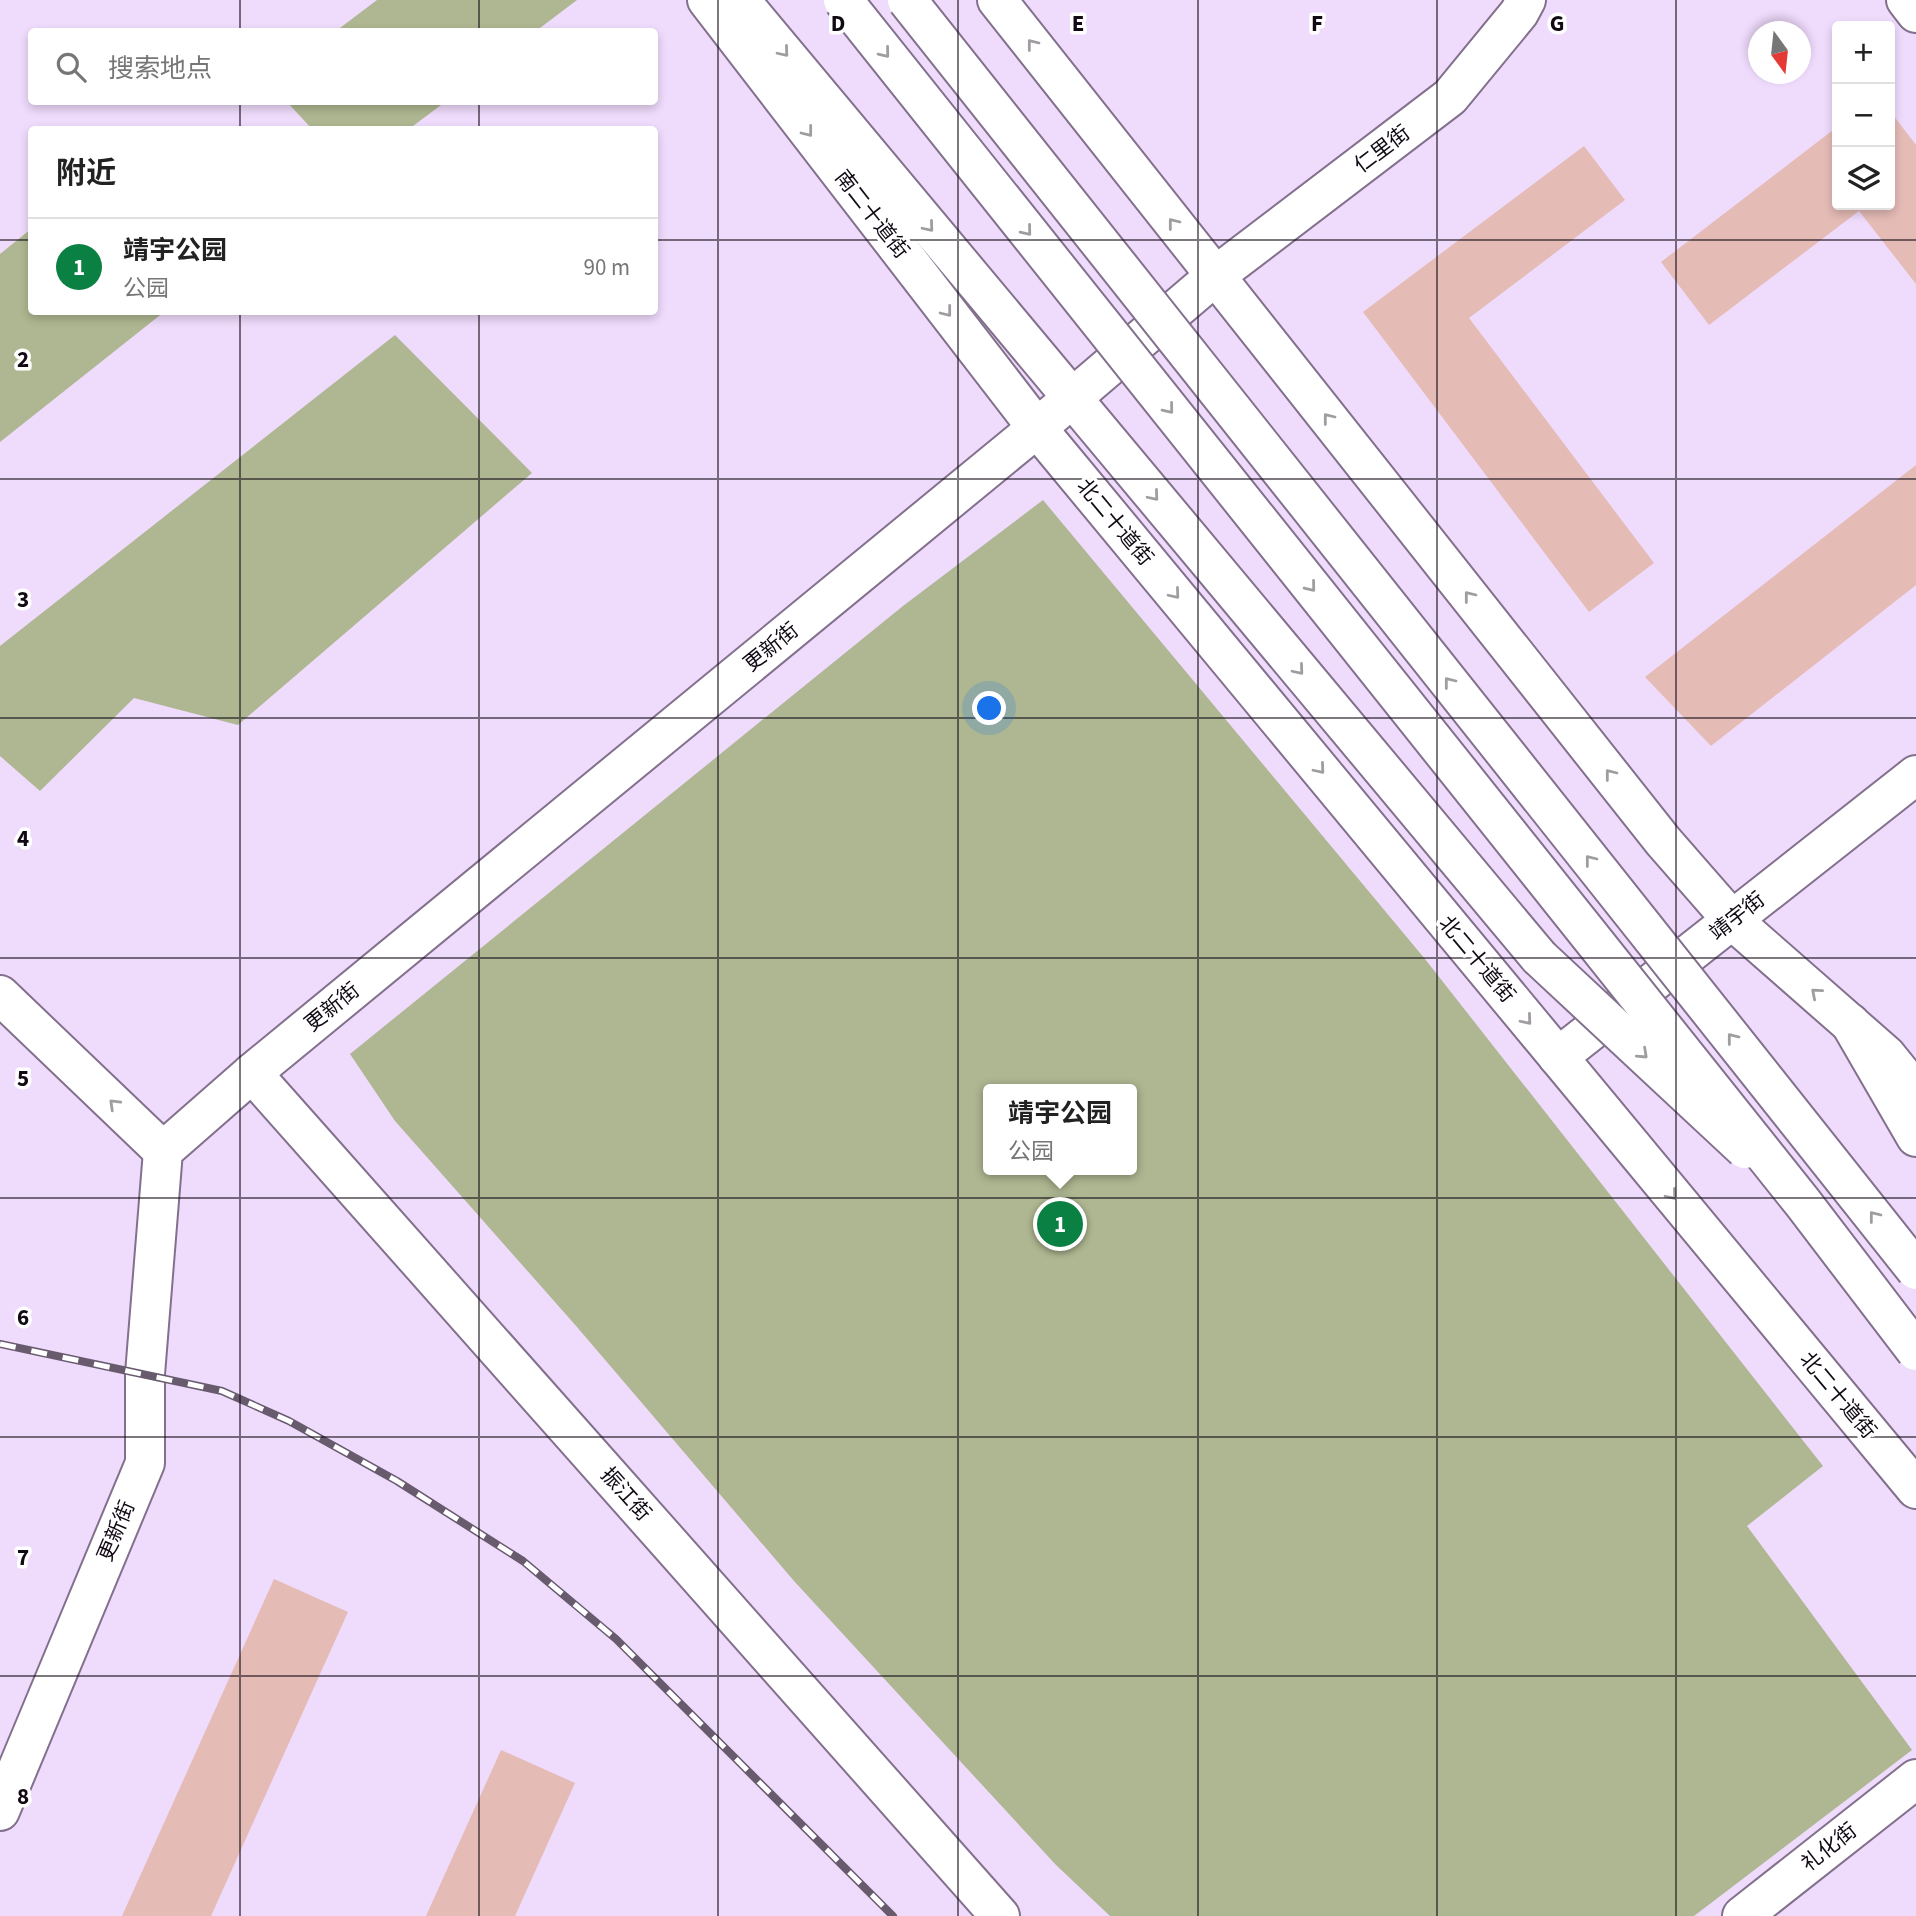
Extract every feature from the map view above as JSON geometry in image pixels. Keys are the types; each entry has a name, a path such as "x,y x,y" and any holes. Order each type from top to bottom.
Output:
{"main road":[{"name":"南二十道街","path":"707,0 1037,428"},
{"path":"740,0 1539,957 1803,1203"},
{"path":"843,0 1803,1203 1916,1351"},
{"path":"907,0 1916,1269"},
{"path":"997,0 1663,841 1732,920 1886,1055 1916,1092"},
{"name":"仁里街","path":"1072,399 1216,276 1450,96 1526,0"},
{"path":"1906,0 1916,13"},
{"name":"更新街","path":"0,1811 145,1463 145,1374 162,1168 252,1073 1072,399"},
{"name":"北二十道街","path":"1037,428 1916,1489"},
{"name":"靖宇街","path":"1558,1057 1916,775"},
{"path":"0,995 162,1168"},
{"path":"1850,1023 1916,1137"},
{"path":"0,1027 162,1168"},
{"name":"振江街","path":"252,1073 1000,1916"},
{"name":"礼化街","path":"1742,1916 1916,1779"}],"green space":[{"path":"377,0 577,0 540,28 340,28"},
{"path":"290,105 441,105 413,126 309,126"},
{"path":"28,231 28,315 160,315 0,442 0,254"},
{"path":"395,335 532,473 238,725 134,698 40,791 0,756 0,646"},
{"path":"1043,500 1425,959 1823,1466 1747,1526 1912,1750 1694,1916 1110,1916 1056,1865 794,1581 577,1327 395,1121 350,1054 903,606"}],"building":[{"path":"1895,118 1916,145 1916,284 1859,211 1709,325 1661,262 1832,131 1832,210 1895,210"},
{"path":"1584,146 1625,200 1469,318 1654,563 1589,612 1363,312"},
{"path":"1916,465 1916,585 1711,746 1645,677"},
{"path":"274,1579 348,1612 211,1916 122,1916"},
{"path":"501,1750 575,1783 515,1916 426,1916"}],"railway":[{"path":"0,1344 222,1391 289,1421 397,1481 523,1561 616,1639 893,1916"}],"place":[{"name":"靖宇公园","path":"1060,1224"}]}
